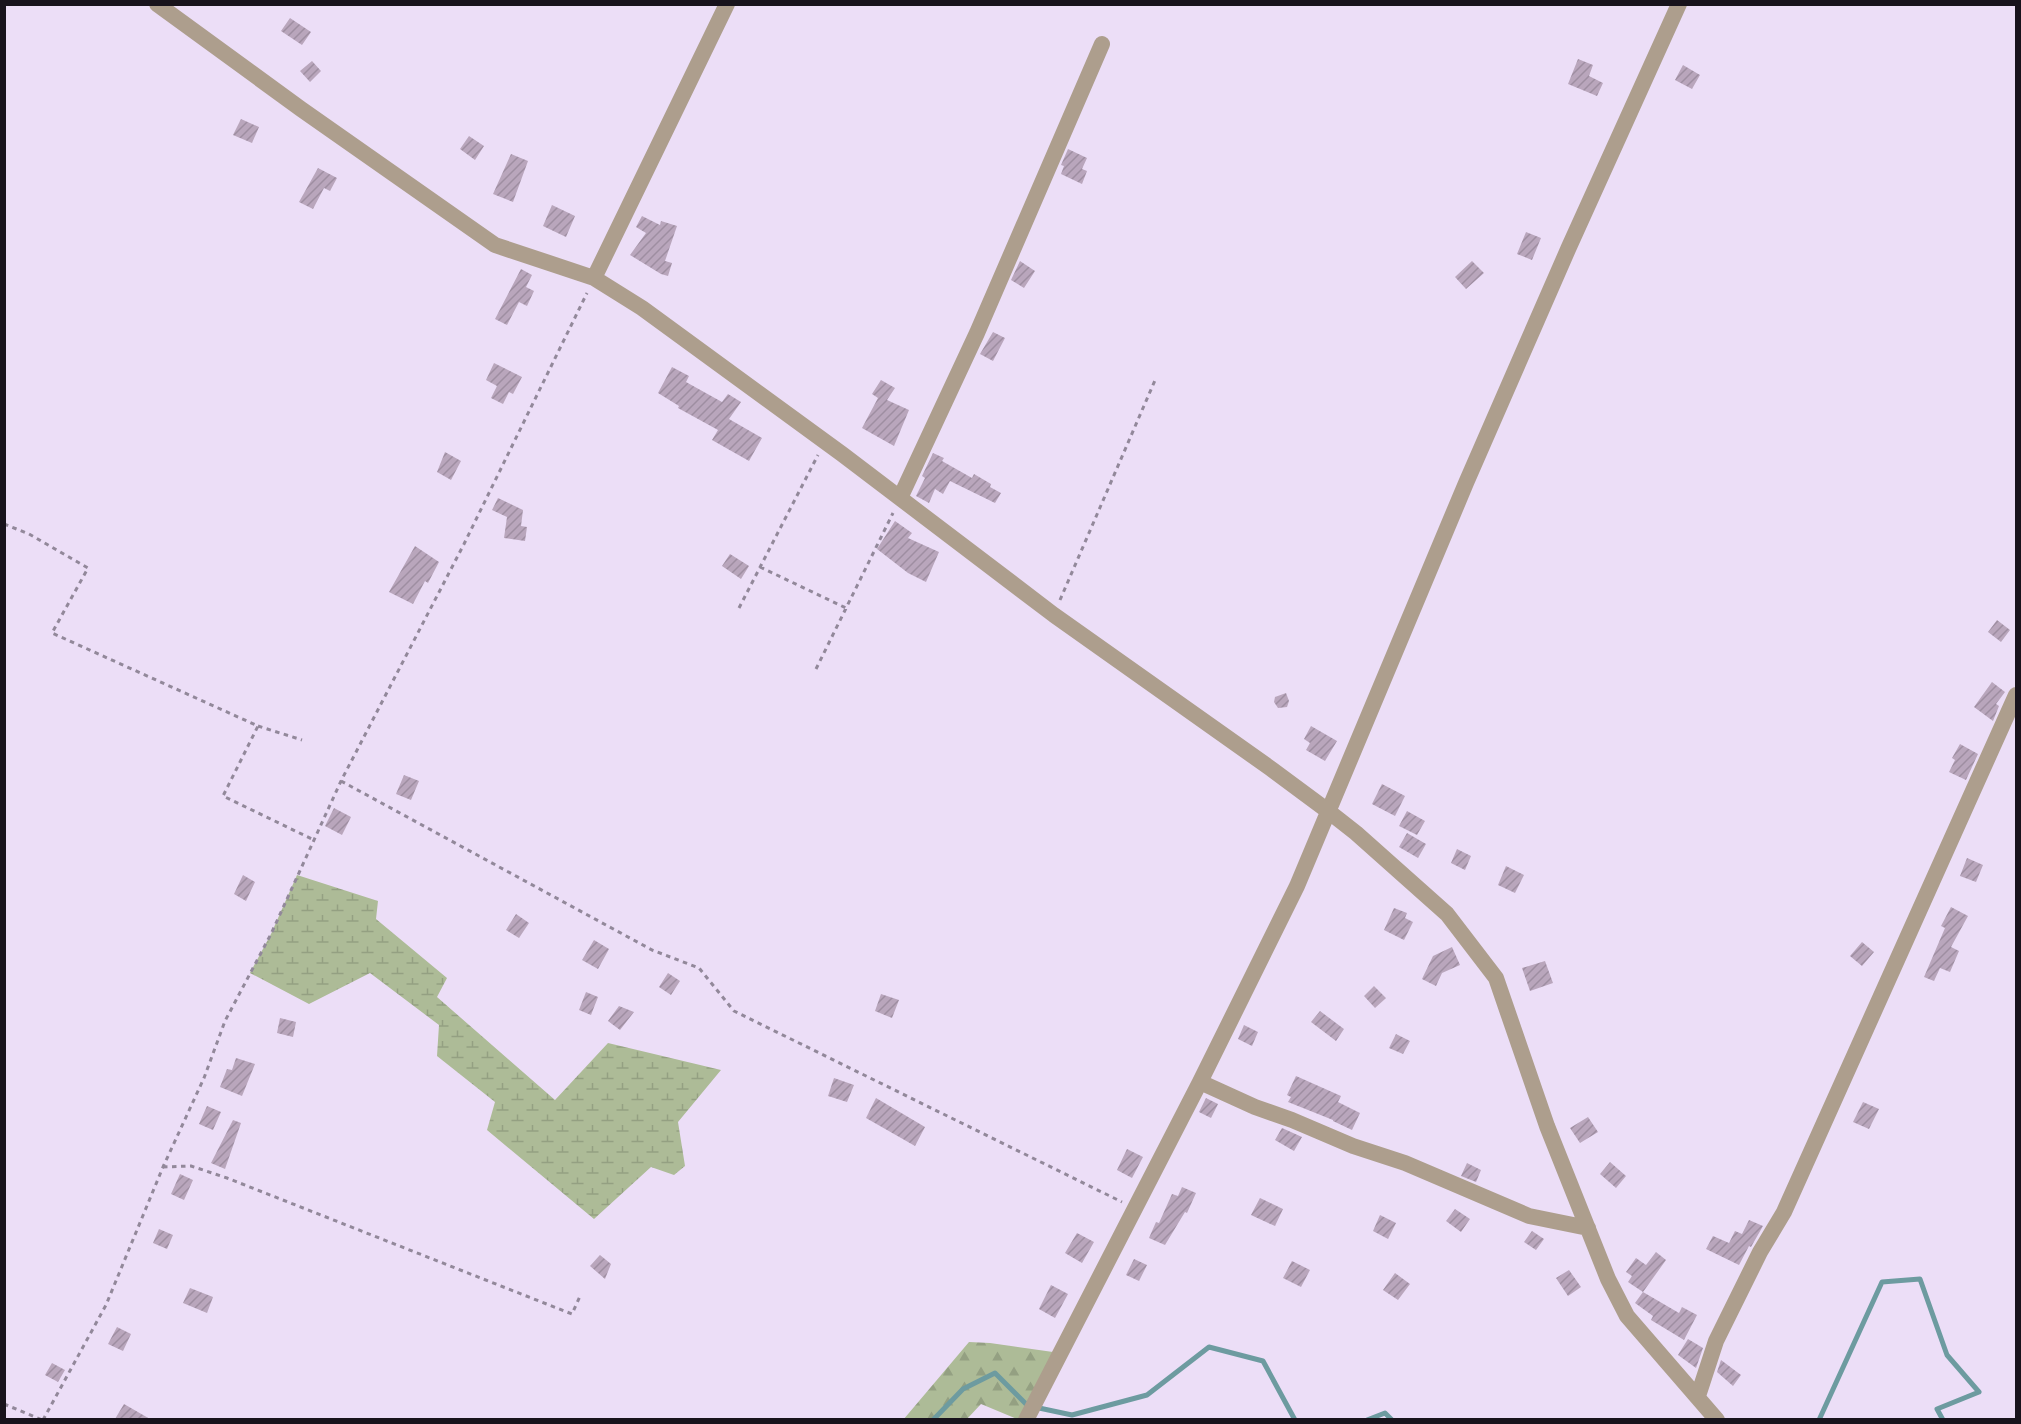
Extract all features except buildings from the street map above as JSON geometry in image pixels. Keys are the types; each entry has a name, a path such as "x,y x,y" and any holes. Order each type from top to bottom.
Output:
{"street":[{"path":"157,4 301,110 495,245 594,278 642,308 900,498 1054,615 1328,811 1448,914 1496,978 1547,1126 1608,1279 1627,1316 1717,1419"},
{"path":"594,278 727,4"},
{"path":"1026,1419 1200,1082 1297,886 1466,483 1679,4"},
{"path":"900,498 977,333 1102,44"},
{"path":"1698,1396 1716,1341 1760,1252 1784,1212 2016,695"},
{"path":"1200,1082 1254,1107 1292,1120 1353,1146 1405,1163 1529,1216 1588,1228"}],"path":[{"path":"4,1404 43,1419 106,1305 204,1078 225,1020 271,934 341,781 464,544 594,278"},
{"path":"1054,615 1156,378"},
{"path":"739,608 825,443"},
{"path":"816,669 900,498"},
{"path":"4,525 29,534 88,568 52,633 258,726 302,740"},
{"path":"760,567 846,608"},
{"path":"258,726 223,796 314,840"},
{"path":"341,781 652,950 699,968 734,1011 1135,1208"},
{"path":"164,1167 191,1166 227,1178 572,1314 581,1294"}],"green space":[{"path":"297,875 378,901 376,919 447,978 437,997 555,1100 608,1043 721,1070 678,1122 685,1166 674,1175 651,1167 594,1219 487,1130 495,1102 437,1056 439,1025 370,973 309,1004 250,973 271,934"},
{"path":"969,1342 1060,1353 1026,1419 1017,1419 981,1404 967,1419 903,1420"}],"waterway":[{"path":"1819,1420 1882,1282 1920,1279 1947,1355 1979,1392 1937,1409 1943,1420"},
{"path":"1039,1408 1072,1415 1147,1395 1209,1347 1263,1361 1295,1420"},
{"path":"933,1420 963,1389 995,1373 1026,1404"},
{"path":"1367,1420 1385,1413 1392,1420"}]}
